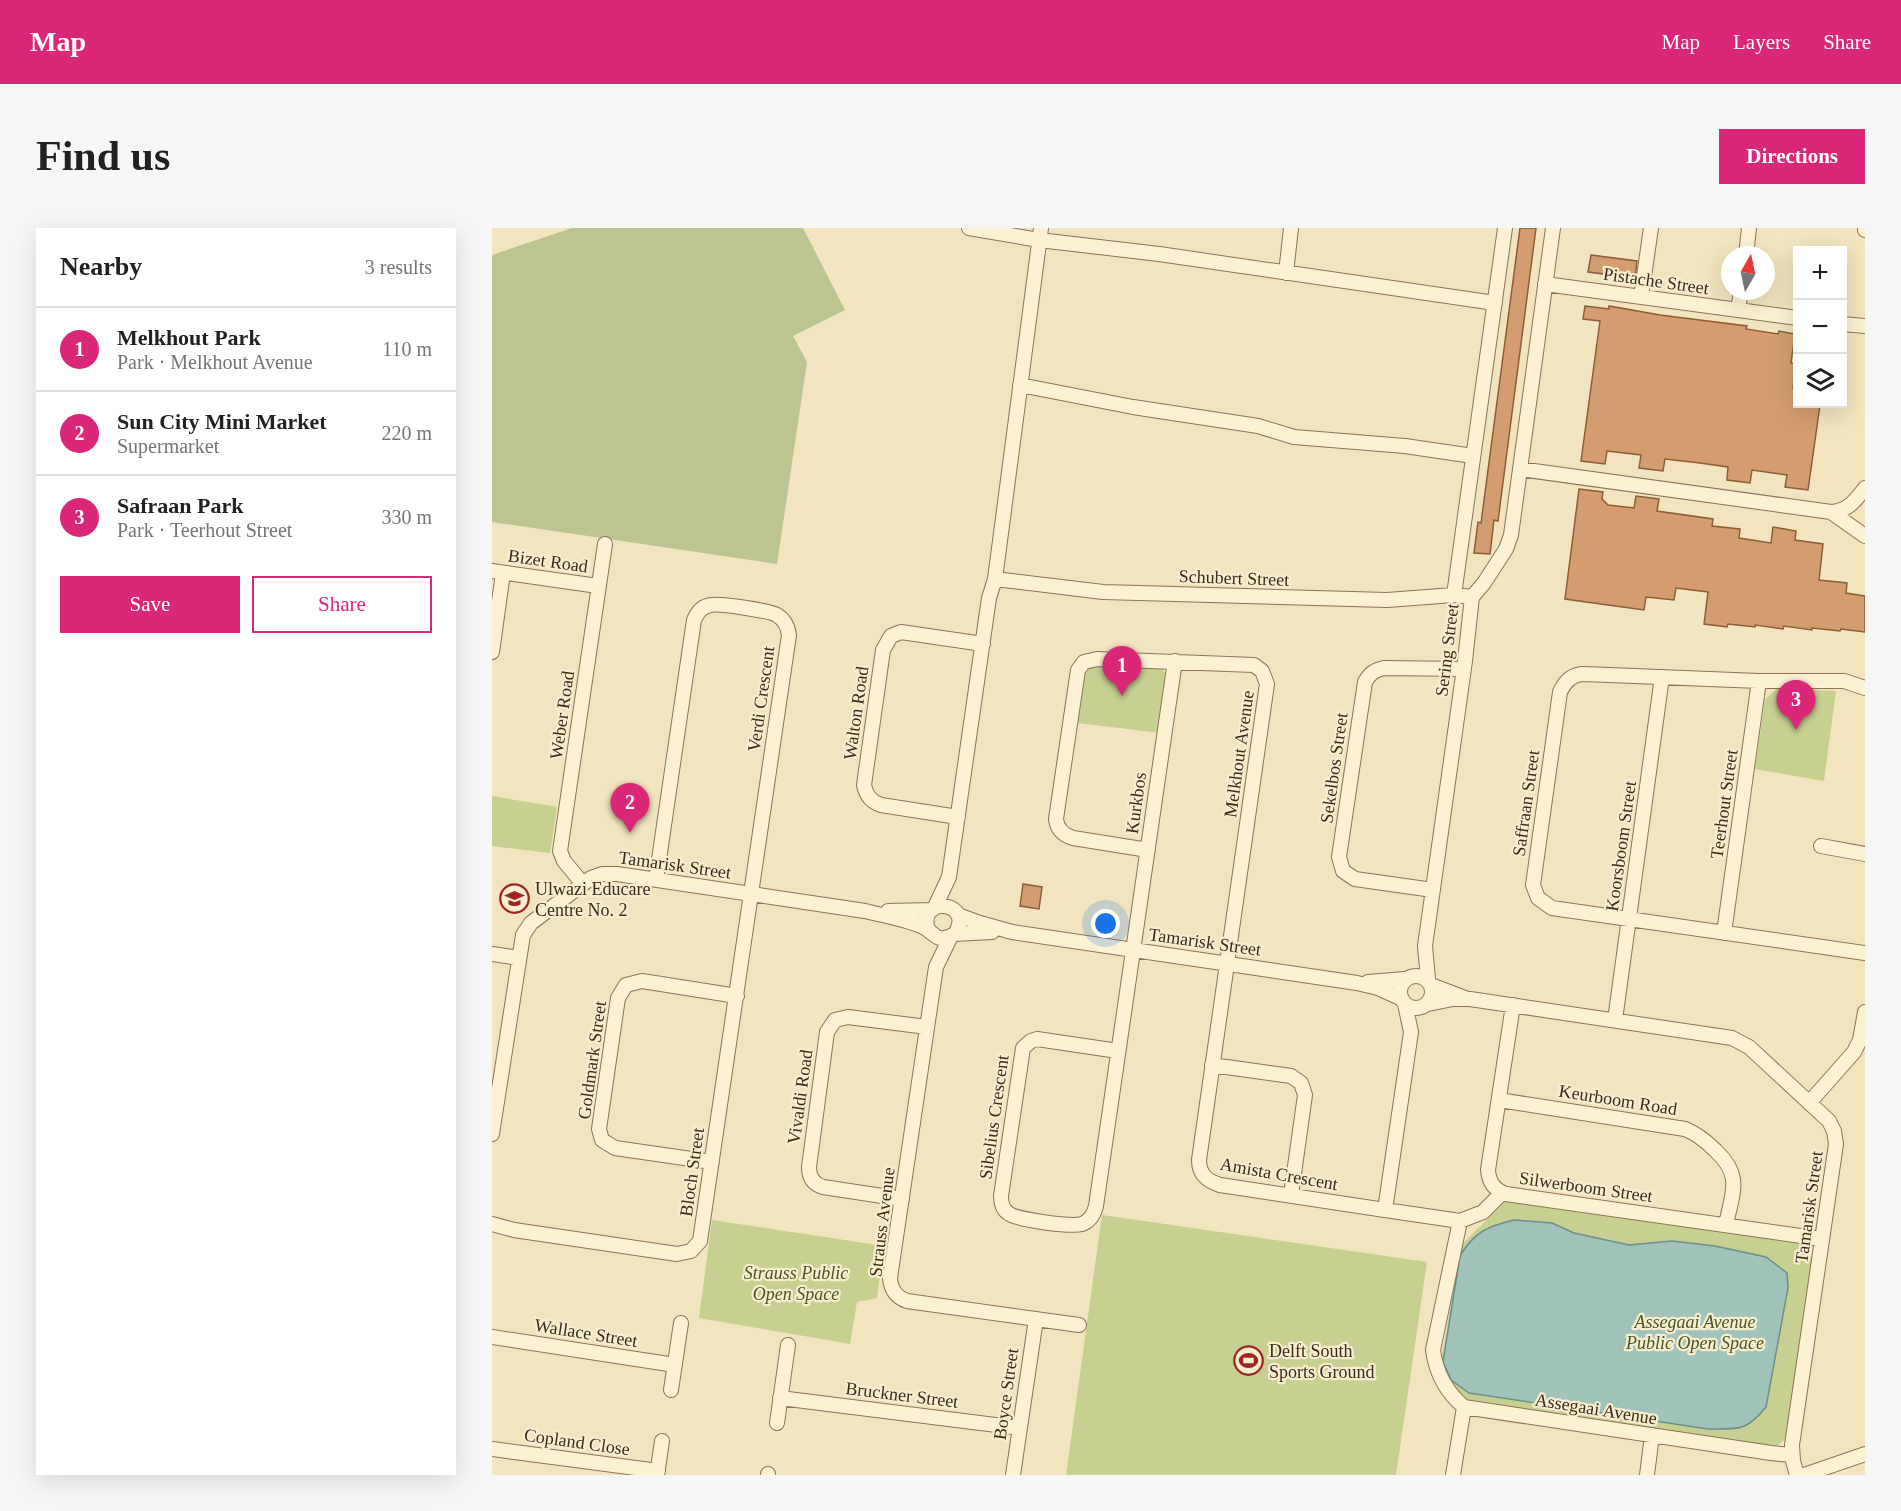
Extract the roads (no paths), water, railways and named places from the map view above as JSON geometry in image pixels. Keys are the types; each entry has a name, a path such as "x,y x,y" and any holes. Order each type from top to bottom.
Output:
{"street":[{"path":"969,228 1040,234 1159,254 1495,303"},
{"path":"1286,273 1291,228"},
{"path":"1454,595 1505,228"},
{"name":"Sering Street","path":"1430,982 1425,946 1472,597 1484,584 1509,542 1553,228"},
{"path":"1641,297 1651,228"},
{"path":"1747,246 1749,228"},
{"path":"949,877 960,922 952,935 940,938 930,932 927,919 949,877 989,598 995,579 1040,234"},
{"name":"Pistache Street","path":"1545,284 1793,317"},
{"path":"1738,310 1740,300"},
{"path":"1847,324 1865,326"},
{"path":"1020,386 1133,407 1258,426 1294,437 1405,446 1473,456"},
{"path":"1520,469 1831,512 1846,508 1865,488"},
{"path":"1831,512 1865,536"},
{"name":"Weber Road","path":"583,884 564,861 560,851 605,544"},
{"path":"492,652 498,572"},
{"name":"Bizet Road","path":"498,572 598,586"},
{"name":"Schubert Street","path":"995,579 1114,592 1386,600 1454,595 1472,597"},
{"name":"Verdi Crescent","path":"656,880 694,620 700,610 717,604 776,614 785,622 789,630 752,894"},
{"name":"Walton Road","path":"958,817 881,805 872,801 865,791 881,661 887,640 901,632 982,644"},
{"name":"Melkhout Avenue","path":"1148,850 1073,838 1059,829 1056,819 1078,670 1088,660 1097,658 1249,663 1259,667 1266,679 1226,963"},
{"name":"Kurkbos","path":"1133,950 1175,661"},
{"name":"Sekelbos Street","path":"1432,890 1350,878 1341,867 1341,846 1365,682 1368,677 1377,669 1384,668 1464,669"},
{"name":"Saffraan Street","path":"1865,688 1844,681 1759,681 1584,674 1574,676 1565,682 1560,692 1533,885 1538,898 1552,908 1865,953"},
{"name":"Koorsboom Street","path":"1615,1020 1662,677"},
{"name":"Teerhout Street","path":"1724,933 1759,681"},
{"path":"1821,846 1865,854"},
{"name":"Tamarisk Street","path":"492,1134 523,935 527,926 596,876 610,873 865,911 901,920 930,932"},
{"name":"Bloch Street","path":"492,1224 514,1230 682,1254 691,1251 700,1241 752,894"},
{"path":"934,908 946,906 956,913"},
{"name":"Tamarisk Street","path":"865,911 902,912 934,908"},
{"name":"Tamarisk Street","path":"956,913 1012,932"},
{"name":"Tamarisk Street","path":"952,935 979,931 1012,932 1357,982 1378,988 1404,1002"},
{"name":"Strauss Avenue","path":"930,932 936,968"},
{"name":"Strauss Avenue","path":"952,935 936,968 890,1278 892,1288 898,1296 907,1300 1079,1325"},
{"name":"Sering Street","path":"1407,978 1425,946"},
{"name":"Sibelius Crescent","path":"1118,1051 1037,1039 1023,1048 1001,1196 1002,1205 1008,1213 1019,1218 1073,1225 1084,1223 1092,1215 1096,1206 1133,950"},
{"path":"492,954 519,958"},
{"name":"Amista Crescent","path":"1226,963 1199,1160 1201,1171 1208,1180 1220,1185 1460,1221"},
{"path":"1385,1210 1411,1032 1433,994 1430,982 1418,976 1407,978 1401,987 1411,1032"},
{"name":"Tamarisk Street","path":"1357,982 1407,978"},
{"name":"Goldmark Street","path":"712,1162 615,1148 602,1140 599,1129 618,998 626,985 642,981 737,996"},
{"name":"Tamarisk Street","path":"1430,982 1470,999"},
{"name":"Tamarisk Street","path":"1425,1005 1453,999 1470,999 1732,1038 1749,1047 1828,1121 1836,1137 1792,1455 1797,1475"},
{"path":"1404,1002 1417,1008 1425,1005"},
{"name":"Silwerboom Street","path":"1513,1005 1488,1176 1493,1187 1502,1193 1822,1239"},
{"path":"1809,1103 1854,1052 1860,1040 1865,1012"},
{"name":"Vivaldi Road","path":"902,1199 822,1187 810,1176 809,1167 827,1032 832,1024 844,1017 927,1027"},
{"path":"1212,1065 1291,1076 1301,1083 1305,1095 1291,1196"},
{"name":"Keurboom Road","path":"1499,1100 1685,1129 1695,1133 1728,1161 1731,1168 1734,1181 1726,1225"},
{"path":"1453,1475 1464,1407 1443,1383 1433,1350 1460,1221 1483,1212 1502,1193"},
{"name":"Boyce Street","path":"1013,1475 1036,1319"},
{"path":"671,1390 681,1323"},
{"name":"Wallace Street","path":"492,1337 675,1365"},
{"path":"777,1423 788,1345"},
{"name":"Bruckner Street","path":"780,1398 1020,1428"},
{"name":"Assegaai Avenue","path":"1464,1407 1792,1455"},
{"path":"1647,1475 1652,1435"},
{"name":"Copland Close","path":"492,1449 658,1473 662,1441"},
{"path":"1803,1475 1865,1454"}],"water":[{"name":"Assegaai Avenue Public Open Space","path":"1514,1220 1552,1223 1574,1233 1629,1245 1672,1241 1715,1246 1766,1257 1787,1273 1788,1288 1766,1407 1747,1425 1734,1429 1708,1429 1469,1393 1451,1380 1443,1362 1460,1256 1482,1231"}],"place":[{"name":"Melkhout Park","path":"1122,696"},
{"name":"Safraan Park","path":"1796,730"},
{"name":"Sun City Mini Market","path":"630,833"},
{"name":"Ulwazi Educare Centre No. 2","path":"514,899"},
{"name":"Delft South Sports Ground","path":"1248,1361"}],"park label":[{"name":"Strauss Public Open Space","path":"796,1283"}]}
